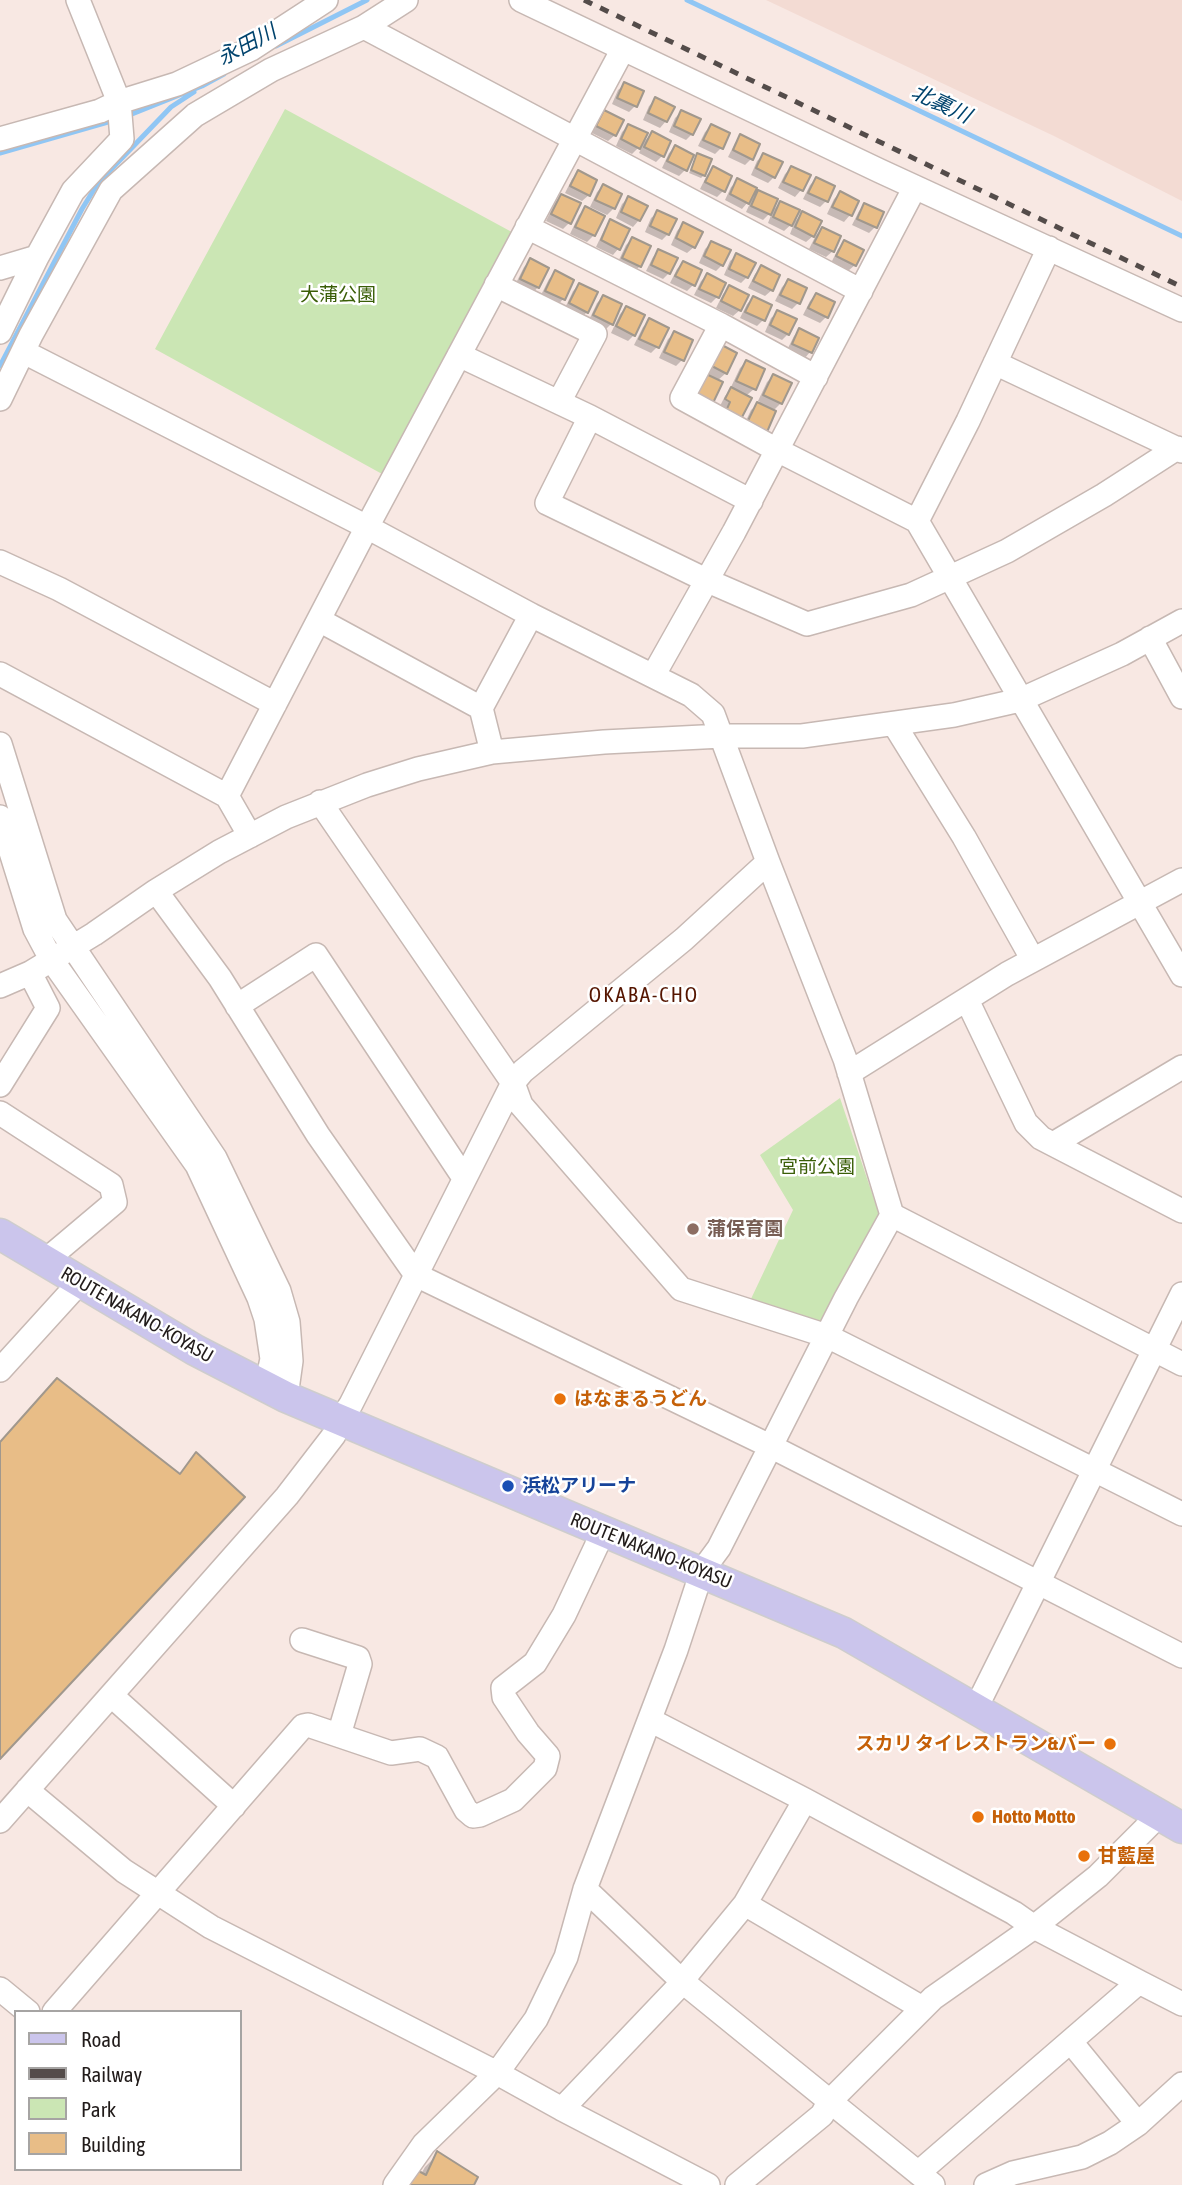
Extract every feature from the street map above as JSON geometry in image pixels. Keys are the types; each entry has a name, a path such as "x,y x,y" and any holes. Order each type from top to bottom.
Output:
{"main road":[{"name":"ROUTE NAKANO-KOYASU","path":"0,1234 205,1355 276,1392 844,1633 1170,1822"}],"street":[{"path":"0,332 73,191 122,139 120,110 78,0"},
{"path":"0,139 100,111 120,110 251,49 326,0"},
{"path":"0,399 111,190 195,115 271,70 364,27 406,0"},
{"path":"521,0 1182,310"},
{"path":"364,27 861,291"},
{"path":"227,796 367,527 623,49"},
{"path":"653,676 708,581 915,187"},
{"path":"527,227 721,325 816,377"},
{"path":"916,521 968,421 1049,248"},
{"path":"0,268 37,257"},
{"path":"496,285 595,334 559,402"},
{"path":"721,325 682,398 916,521 1182,975"},
{"path":"24,352 691,695 713,714 849,1073 892,1215 719,1548 702,1572 676,1650 585,1889 566,1957 536,2019 497,2073 424,2144 396,2185"},
{"path":"459,355 590,417 751,500"},
{"path":"995,363 1180,450"},
{"path":"590,417 547,503 708,581 807,624 911,595 1007,551 1180,450"},
{"path":"0,562 59,589 275,704"},
{"path":"492,752 481,708 531,615"},
{"path":"319,620 481,708"},
{"path":"0,986 30,973 94,934 219,852 320,802 418,769 492,752 604,742 722,736 802,736 954,715 1020,700 1122,654 1182,621"},
{"path":"1150,638 1182,697"},
{"path":"0,674 227,796 250,836"},
{"path":"894,724 964,837 1033,960"},
{"path":"0,744 55,920 215,1158 279,1291 288,1322 291,1361 276,1392"},
{"path":"320,802 513,1083 521,1105 681,1289 827,1336 1182,1514"},
{"path":"0,817 35,929 51,959 197,1165 266,1319 276,1392"},
{"path":"0,1821 287,1496 334,1435 513,1083 684,939 768,862"},
{"path":"849,1073 1033,960 1182,880"},
{"path":"156,891 220,978 318,1135 416,1275 772,1447 1182,1657"},
{"path":"237,1006 316,955 464,1178"},
{"path":"0,1085 48,1008 30,973"},
{"path":"967,1000 1026,1123 1041,1138 1182,1211"},
{"path":"1053,1144 1182,1067"},
{"path":"0,1113 111,1185 116,1202 45,1261"},
{"path":"892,1215 1182,1364"},
{"path":"0,1370 80,1282"},
{"path":"976,1708 1182,1294"},
{"path":"56,2010 303,1726 308,1725 391,1753 420,1749 437,1757 466,1811 473,1816 513,1800 545,1768 548,1756 528,1733 504,1697 503,1688 535,1663 564,1615 603,1532"},
{"path":"302,1640 358,1658 360,1664 339,1735"},
{"path":"112,1696 234,1806"},
{"path":"650,1720 806,1800 1014,1913 1034,1927 1182,2004"},
{"path":"27,1790 124,1871 234,1939 497,2073 708,2185"},
{"path":"562,2109 683,1982 745,1904 806,1800"},
{"path":"737,2185 822,2115 829,2102 922,2008 966,1973 1034,1927 1170,1822"},
{"path":"585,1889 683,1982 926,2179 1071,2042 1139,1982"},
{"path":"745,1904 922,2008"},
{"path":"0,1989 26,2010"},
{"path":"1071,2042 1138,2124"},
{"path":"986,2185 1013,2173 1082,2157 1110,2143 1138,2124 1182,2084"}],"shaded area":[{"path":"766,0 1182,0 1182,201 1054,136"}],"green space":[{"name":"大蒲公園","path":"285,109 521,237 393,480 155,349"},
{"name":"宮前公園","path":"840,1098 879,1214 822,1322 750,1301 793,1210 760,1155"}],"building":[{"path":"624,82 644,91 637,107 617,98"},
{"path":"655,97 675,107 667,122 648,113"},
{"path":"604,110 624,120 616,136 596,126"},
{"path":"681,110 701,119 693,135 674,126"},
{"path":"628,124 648,133 640,149 621,139"},
{"path":"711,124 730,133 723,149 703,140"},
{"path":"652,131 671,141 664,157 644,147"},
{"path":"740,134 760,144 753,160 733,150"},
{"path":"675,145 694,155 687,171 667,161"},
{"path":"697,153 712,159 705,176 691,170"},
{"path":"763,153 783,162 775,178 756,168"},
{"path":"713,166 732,176 725,192 705,182"},
{"path":"791,166 811,175 803,191 783,182"},
{"path":"578,170 597,180 590,196 570,186"},
{"path":"816,177 835,186 828,202 808,193"},
{"path":"737,178 757,188 749,204 730,194"},
{"path":"603,184 622,194 615,209 595,200"},
{"path":"758,190 778,199 771,215 751,206"},
{"path":"840,191 859,201 852,216 832,207"},
{"path":"561,194 581,203 571,224 551,214"},
{"path":"628,196 648,206 640,221 621,212"},
{"path":"780,201 800,210 792,226 773,217"},
{"path":"864,203 884,212 877,228 857,219"},
{"path":"585,206 605,216 595,236 575,227"},
{"path":"657,210 677,219 669,235 650,226"},
{"path":"802,211 822,221 814,237 795,227"},
{"path":"610,219 630,229 620,250 601,240"},
{"path":"683,222 703,232 695,248 676,238"},
{"path":"822,227 841,236 834,252 814,243"},
{"path":"632,237 651,246 641,267 622,258"},
{"path":"844,240 864,250 856,266 836,256"},
{"path":"711,241 731,250 723,266 704,256"},
{"path":"658,249 678,258 670,274 651,265"},
{"path":"736,253 756,263 748,278 729,269"},
{"path":"530,258 549,268 539,288 520,279"},
{"path":"683,261 702,270 695,286 675,276"},
{"path":"761,265 780,275 773,291 753,281"},
{"path":"555,270 574,280 565,300 545,291"},
{"path":"707,273 726,283 719,298 699,289"},
{"path":"788,279 807,288 800,304 780,295"},
{"path":"579,283 598,292 588,313 569,303"},
{"path":"729,285 749,295 741,311 721,301"},
{"path":"816,293 835,302 828,318 808,308"},
{"path":"603,295 622,304 613,325 593,315"},
{"path":"753,296 772,305 765,321 745,312"},
{"path":"626,306 645,315 635,336 616,326"},
{"path":"777,310 797,319 789,335 770,325"},
{"path":"649,318 669,328 659,348 639,339"},
{"path":"799,328 819,338 812,353 792,344"},
{"path":"674,331 693,340 684,361 664,352"},
{"path":"718,343 737,353 727,374 708,364"},
{"path":"746,360 765,369 756,390 736,381"},
{"path":"704,373 723,382 713,403 694,394"},
{"path":"773,374 792,383 782,404 763,395"},
{"path":"731,387 752,398 741,419 726,411 730,402 725,399"},
{"path":"757,402 776,411 767,432 747,423"},
{"path":"57,1378 180,1474 196,1452 245,1497 0,1759 0,1442"},
{"path":"437,2151 478,2177 474,2185 407,2185 415,2169 426,2175"}],"waterway":[{"name":"永田川","path":"276,46 367,0"},
{"name":"北裏川","path":"687,0 1182,236"},
{"name":"永田川","path":"127,116 202,86 224,74"},
{"path":"0,366 98,183 171,107 194,92"},
{"path":"0,153 115,120"},
{"path":"84,986 94,1001"}],"railway":[{"path":"584,0 1182,287"}],"place":[{"name":"蒲保育園","path":"693,1229"},
{"name":"はなまるうどん","path":"560,1399"},
{"name":"浜松アリーナ","path":"508,1486"},
{"name":"スカリ タイレストラン&バー","path":"1110,1744"},
{"name":"Hotto Motto","path":"978,1817"},
{"name":"甘藍屋","path":"1084,1856"}],"district":[{"name":"OKABA-CHO","path":"644,995"}]}
